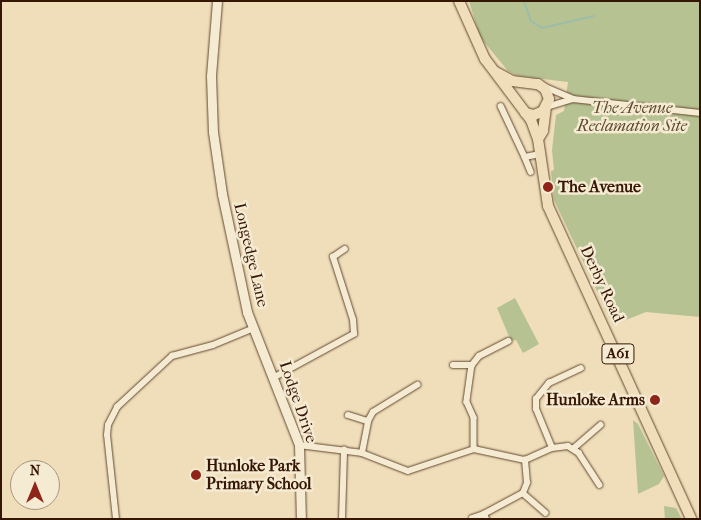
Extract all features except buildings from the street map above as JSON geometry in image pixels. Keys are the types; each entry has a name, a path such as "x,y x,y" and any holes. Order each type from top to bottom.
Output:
{"highway":[{"name":"Derby Road","path":"459,1 474,40 521,109 538,139 548,206 691,519"},
{"name":"Derby Road","path":"493,70 512,81 529,84"},
{"path":"529,84 542,85 548,94 546,107 534,115 521,109 518,92 529,84"},
{"name":"Derby Road","path":"538,139 543,131 546,107"}],"street":[{"name":"Longedge Lane","path":"116,519 107,435 108,425 117,407 172,356 213,345 254,328 239,284 213,132 211,76 217,1"},
{"path":"542,85 573,99 700,114"},
{"path":"546,107 573,99"},
{"path":"501,106 530,172"},
{"path":"524,157 540,154"},
{"path":"275,377 354,334 353,320 333,257 345,249"},
{"name":"Lodge Drive","path":"254,328 275,377 299,445 300,519"},
{"path":"474,449 474,418 467,402 472,365 479,356 508,341"},
{"path":"453,364 472,365"},
{"path":"552,448 536,409 536,399 549,383 581,368"},
{"path":"362,453 368,421 381,405 417,385"},
{"path":"348,415 368,421"},
{"path":"299,445 362,453 408,471 474,449 525,460 552,448 574,448 600,425"},
{"path":"574,448 600,485"},
{"path":"342,519 344,450"},
{"path":"472,518 485,517 523,492 527,483 525,460"},
{"path":"523,492 546,513"}],"green space":[{"name":"The Avenue Reclamation Site","path":"469,1 700,1 700,317 646,312 613,325 554,200 551,171 554,170 552,150 556,115 564,111 568,82 518,76 508,71 480,37"},
{"path":"515,298 539,344 523,353 516,340 511,341 497,308"},
{"path":"633,420 638,424 664,476 659,484 638,494"},
{"path":"664,506 676,508 682,519 665,519"}],"waterway":[{"path":"524,1 531,21 542,28 594,16"}],"place":[{"name":"The Avenue","path":"548,187"},
{"name":"Hunloke Arms","path":"655,400"},
{"name":"Hunloke Park Primary School","path":"196,475"}]}
